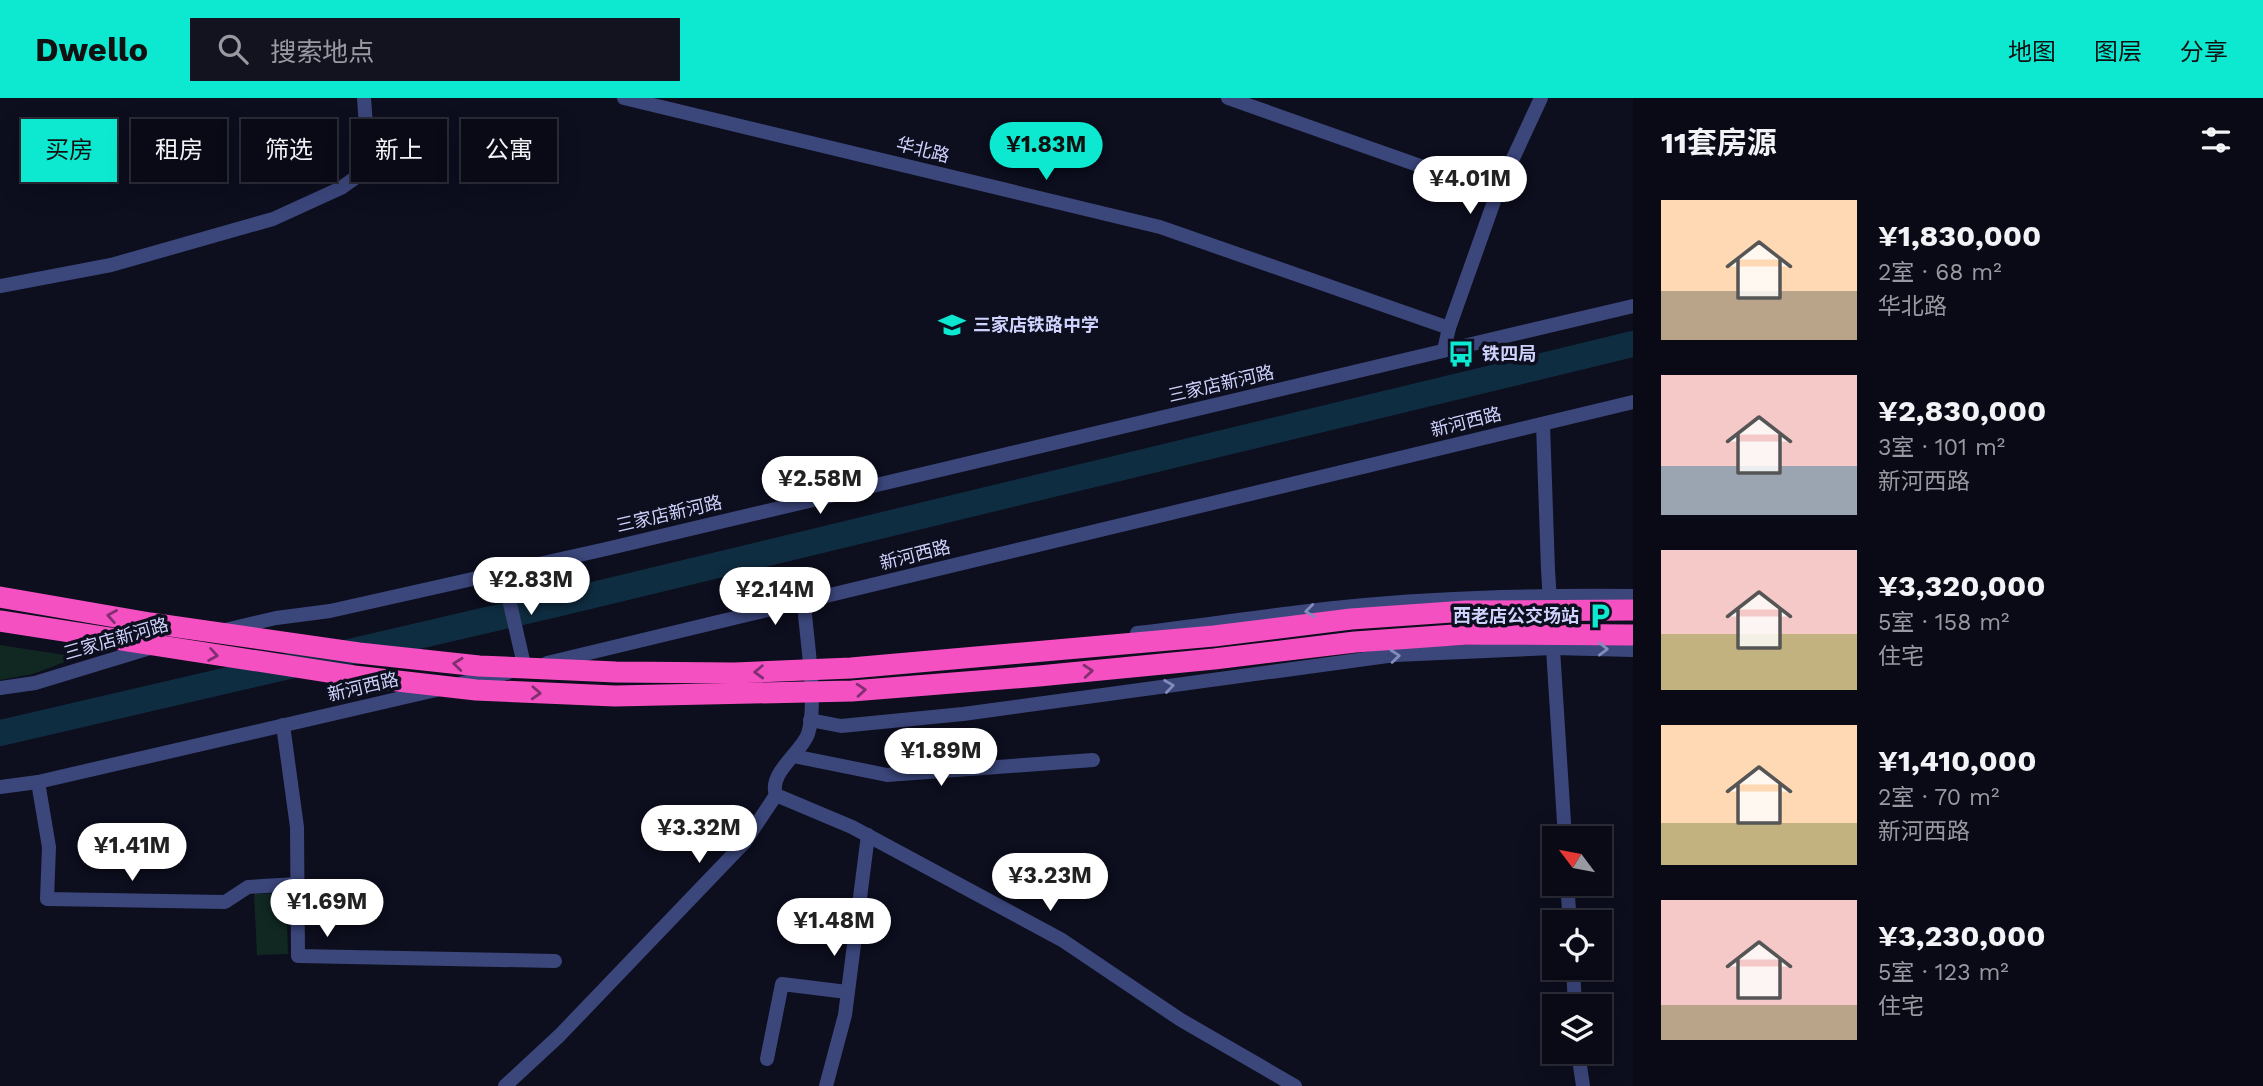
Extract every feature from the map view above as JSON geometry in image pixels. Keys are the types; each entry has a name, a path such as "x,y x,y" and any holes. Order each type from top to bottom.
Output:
{"highway":[{"path":"0,597 150,623 479,666 721,673 851,668 1214,636 1351,619 1466,611 1633,611"},
{"path":"0,621 354,676 476,690 615,696 852,691 1066,673 1354,642 1468,634 1633,635"}],"street":[{"path":"0,286 111,265 219,235 273,219 341,188 369,168 365,98"},
{"name":"华北路","path":"624,98 1160,228 1449,328"},
{"path":"1228,98 1497,193"},
{"path":"1444,351 1449,328 1497,193 1541,98"},
{"name":"三家店新河路","path":"0,688 35,683 116,656 276,618 330,611 503,573 1633,306"},
{"name":"新河西路","path":"0,787 38,782 525,669 1633,402"},
{"path":"1543,424 1549,595 1563,826"},
{"path":"503,573 525,669"},
{"path":"809,666 929,658 1345,607 1549,595 1633,596"},
{"path":"804,602 810,720 807,736 777,778 774,790 776,795 867,835 1062,940 1181,1020 1295,1086"},
{"path":"810,720 841,726 963,714 1395,655 1553,648 1633,650"},
{"path":"283,725 297,827 298,956 555,961"},
{"path":"793,756 887,775 1093,760"},
{"path":"38,782 49,847 47,899 225,902 247,887 297,884"},
{"path":"505,1086 560,1035 744,843 776,795"},
{"path":"826,1086 845,1015 867,835"},
{"path":"767,1059 782,984 847,992"},
{"path":"1580,1064 1583,1086"}],"green space":[{"path":"0,645 78,657 33,674 0,680"},
{"path":"286,893 288,954 257,955 254,894"}],"waterway":[{"path":"0,733 556,604 1633,344"}],"place":[{"name":"三家店铁路中学","path":"952,325"},
{"name":"铁四局","path":"1461,354"},
{"name":"西老店公交场站","path":"1600,616"}]}
